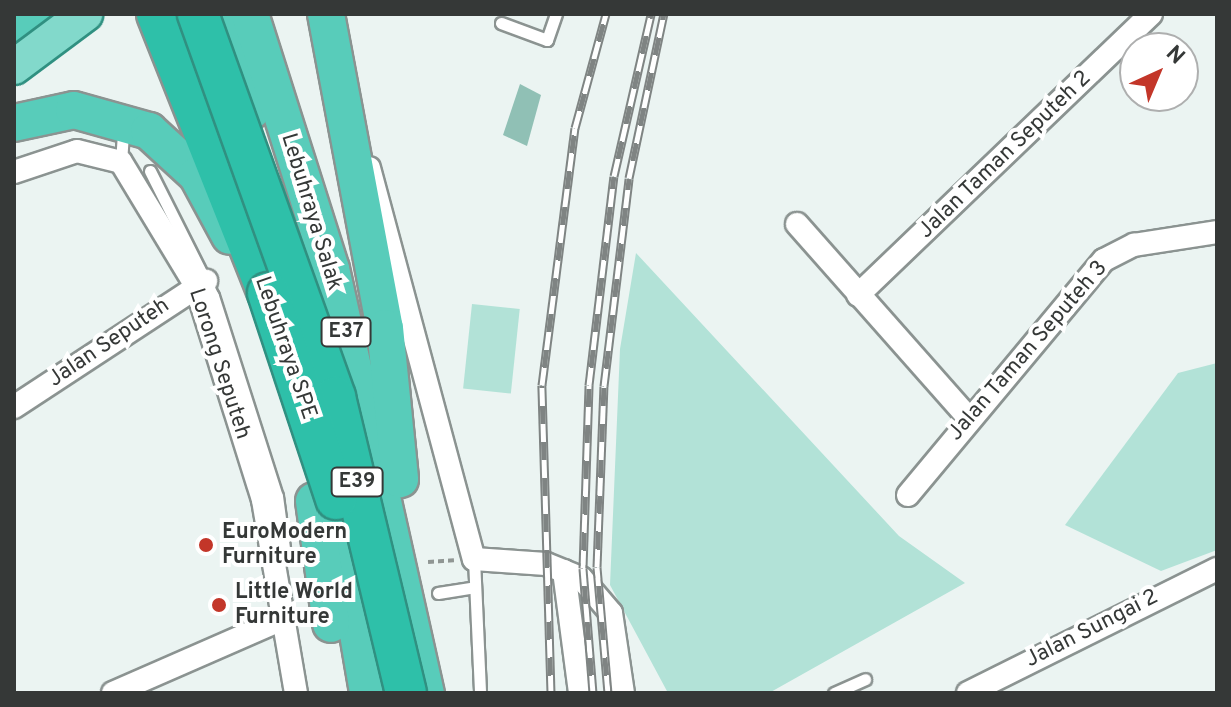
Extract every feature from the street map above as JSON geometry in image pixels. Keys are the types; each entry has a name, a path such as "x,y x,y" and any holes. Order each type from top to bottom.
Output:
{"highway":[{"path":"14,38 49,14"},
{"path":"156,14 258,287 314,491 349,590"},
{"name":"Lebuhraya SPE","path":"156,14 268,293 353,549 382,693"},
{"name":"Lebuhraya SPE","path":"198,14 335,397 406,693"},
{"name":"E37","path":"223,14 274,190 312,360 368,693"},
{"name":"Lebuhraya Salak","path":"250,14 331,269 426,693"},
{"path":"326,14 351,163 385,328 419,656"},
{"path":"14,123 74,110 149,131 197,175 258,287"},
{"path":"314,491 317,557 344,693"}],"main road":[{"path":"14,67 85,14"}],"street":[{"name":"Jalan Taman Seputeh 2","path":"858,295 1151,14"},
{"path":"14,172 77,151 121,162"},
{"path":"351,163 365,156 393,241 458,522 474,559 564,571 581,578 611,613 623,693"},
{"name":"Lorong Seputeh","path":"121,162 154,202 201,284 293,617 296,693"},
{"path":"797,224 968,417"},
{"name":"Jalan Taman Seputeh 3","path":"908,495 968,417 1104,260 1134,245 1217,232"},
{"name":"Jalan Seputeh","path":"14,407 201,284"},
{"name":"Jalan Sungai 2","path":"968,693 1217,569"},
{"path":"564,571 580,693"},
{"path":"113,693 293,617"}],"lane":[{"path":"501,23 547,40 556,14"},
{"path":"121,162 123,134"},
{"path":"150,171 154,202"},
{"path":"474,559 480,693"},
{"path":"438,593 474,587"},
{"path":"834,693 865,679"}],"shaded area":[{"path":"520,84 541,95 527,146 503,135"},
{"path":"636,253 899,536 965,583 769,693 668,693 610,585 620,349"},
{"path":"472,304 520,309 511,394 463,389"},
{"path":"1217,363 1217,550 1161,571 1065,525 1178,373"}],"railway":[{"path":"551,693 542,385 575,128 606,14"},
{"path":"593,693 583,568 589,385 614,176 651,14"},
{"path":"608,693 597,567 604,386 629,178 664,14"}],"place":[{"name":"EuroModern Furniture","path":"206,545"},
{"name":"Little World Furniture","path":"219,605"}]}
